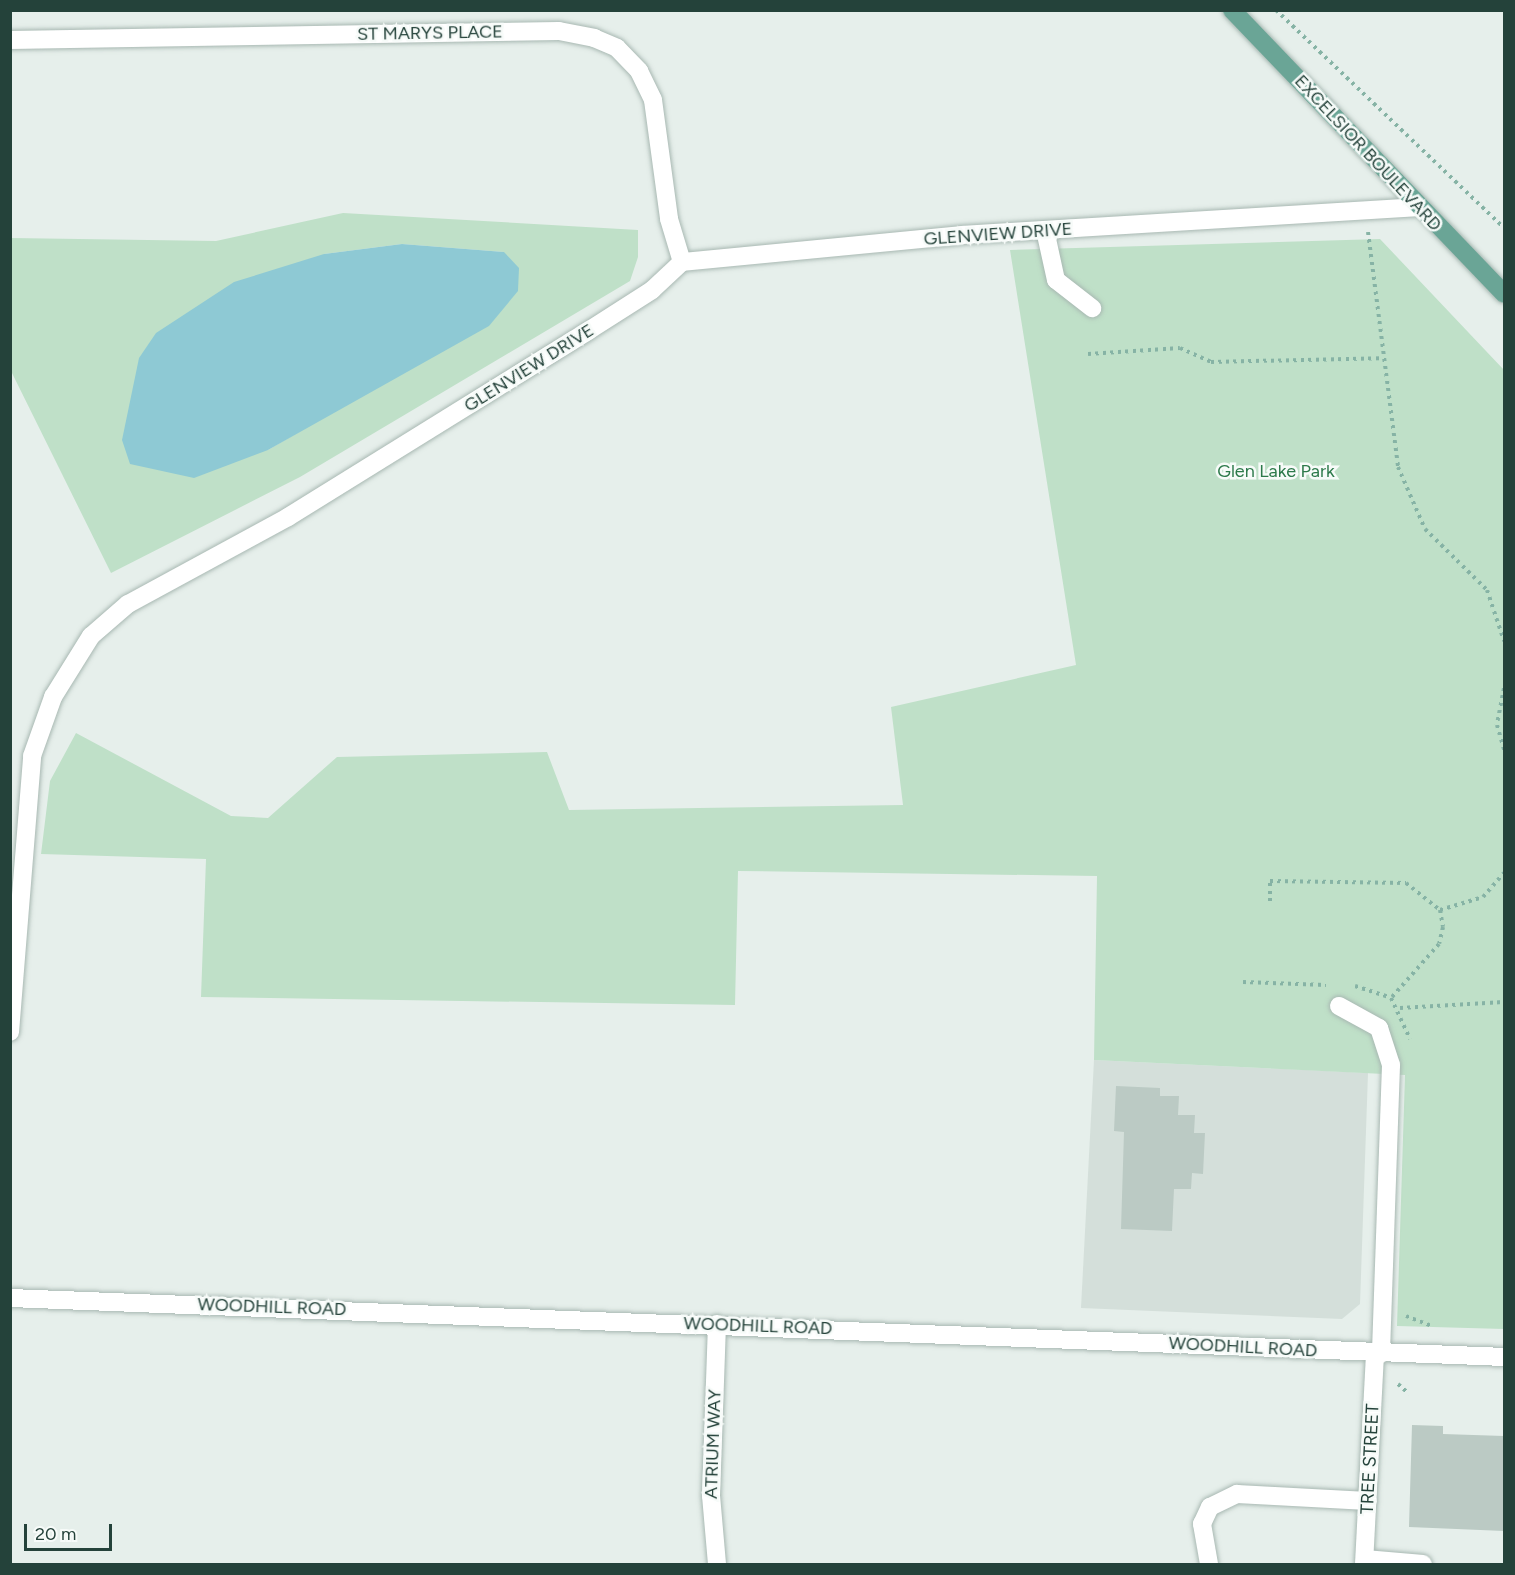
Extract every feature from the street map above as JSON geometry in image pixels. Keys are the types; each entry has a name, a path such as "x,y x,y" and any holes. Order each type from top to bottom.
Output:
{"main road":[{"name":"EXCELSIOR BOULEVARD","path":"1232,10 1504,294"}],"street":[{"name":"ST MARYS PLACE","path":"10,40 560,31 594,38 617,48 639,71 653,100 669,219 682,262"},
{"name":"GLENVIEW DRIVE","path":"10,1032 32,756 53,698 91,636 137,599 288,518 588,331 652,290 682,262 1046,230 1366,208 1419,207"},
{"path":"1046,230 1056,280 1092,308"},
{"name":"TREE STREET","path":"1339,1006 1379,1028 1391,1065 1378,1353 1364,1562"},
{"name":"WOODHILL ROAD","path":"10,1298 717,1324 1504,1357"},
{"name":"ATRIUM WAY","path":"717,1324 711,1496 717,1564"},
{"path":"1209,1564 1202,1524 1210,1507 1237,1494 1368,1501"},
{"path":"1364,1562 1423,1564"}],"path":[{"path":"1276,10 1504,228"},
{"path":"1366,208 1381,358 1398,467 1411,504 1425,529 1487,590 1504,641"},
{"path":"1088,354 1180,348 1211,362 1381,358"},
{"path":"1504,688 1497,725 1504,750"},
{"path":"1440,910 1483,897 1504,873"},
{"path":"1270,901 1270,881 1406,883 1440,910"},
{"path":"1391,998 1439,944 1440,910"},
{"path":"1400,1008 1504,1002"}],"shaded area":[{"path":"1094,1060 1368,1073 1360,1304 1342,1319 1081,1308"}],"green space":[{"path":"343,213 638,230 638,257 630,281 300,477 111,573 11,371 11,238 216,241","holes":["402,244 504,252 309,426 268,450 324,254"]},
{"name":"Glen Lake Park","path":"1380,239 1504,370 1504,1329 1397,1326 1405,1075 1094,1060 1097,876 738,871 735,1005 201,997 206,859 41,854 50,781 76,733 231,816 268,818 337,757 547,752 569,810 903,805 891,707 1076,665 1010,250"}],"water":[{"path":"402,244 504,252 519,268 518,291 489,326 268,450 194,478 130,464 122,440 139,358 156,333 234,282 324,254"}],"building":[{"path":"1116,1086 1160,1088 1160,1096 1179,1096 1178,1115 1195,1115 1194,1133 1205,1133 1203,1174 1192,1173 1191,1189 1174,1189 1172,1231 1121,1229 1124,1132 1114,1131"},
{"path":"1412,1425 1443,1426 1443,1434 1504,1436 1504,1531 1409,1527"}]}
